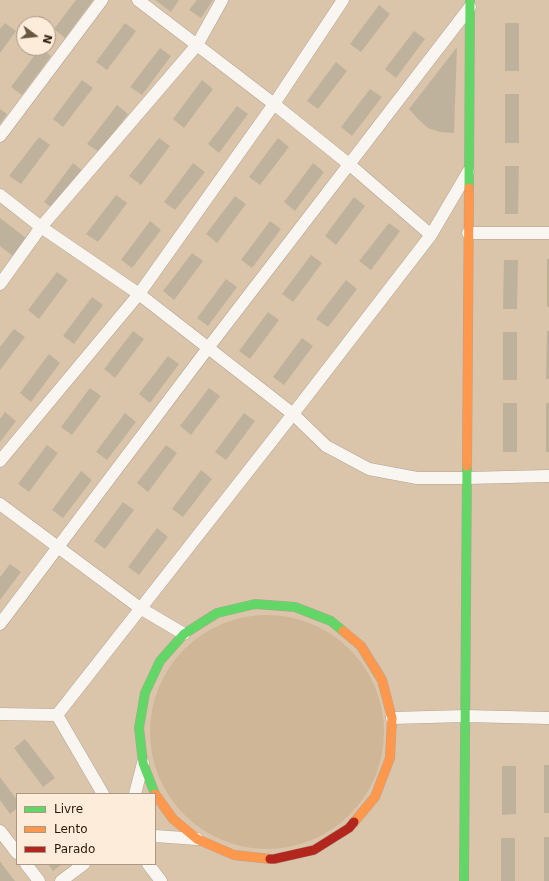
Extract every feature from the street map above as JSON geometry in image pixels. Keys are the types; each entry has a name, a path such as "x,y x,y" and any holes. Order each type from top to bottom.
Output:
{"street":[{"path":"0,136 102,0"},
{"path":"138,0 274,104 350,165 431,235"},
{"path":"0,284 41,227 197,45 222,0"},
{"path":"0,461 139,294 274,104 343,0"},
{"path":"0,624 208,348 350,165 470,4"},
{"path":"464,881 470,4"},
{"path":"58,715 431,235 469,171"},
{"path":"0,195 41,227 139,294 293,414 326,446 370,469 416,478 549,476"},
{"path":"468,233 549,233"},
{"path":"0,504 140,608 184,634"},
{"path":"135,793 142,763 139,728 145,693 160,661 184,634 217,613 255,604 294,607 331,622 361,646 382,680 392,718 390,758 375,797 349,828 314,850 274,859 234,855 197,839 173,819 156,795"},
{"path":"0,714 58,715"},
{"path":"58,715 102,793"},
{"path":"392,718 465,716 549,718"},
{"path":"142,763 155,793"},
{"path":"0,831 16,852"},
{"path":"156,836 197,839"},
{"path":"27,865 39,881"},
{"path":"61,881 83,865"},
{"path":"149,865 161,881"}],"shaded area":[{"path":"267,615 290,617 312,624 332,635 350,649 364,667 375,687 382,709 384,732 382,755 375,777 364,797 350,815 332,829 312,840 290,847 267,849 244,847 222,840 202,829 184,815 170,797 159,777 152,755 150,732 152,709 159,687 170,667 184,649 202,635 222,624 244,617"}],"building":[{"path":"76,0 93,0 65,38 56,31 56,26"},
{"path":"155,0 179,0 171,12"},
{"path":"197,0 213,0 201,18 189,10"},
{"path":"379,5 390,14 361,52 350,44"},
{"path":"5,23 16,31 0,53 0,29"},
{"path":"125,23 136,31 107,70 96,62"},
{"path":"505,23 519,23 519,71 505,71"},
{"path":"414,31 425,39 396,78 385,69"},
{"path":"457,47 454,133 440,132 428,128 409,109"},
{"path":"160,48 171,56 142,95 130,87"},
{"path":"34,56 51,56 22,95 11,87"},
{"path":"336,62 347,71 318,109 307,101"},
{"path":"82,80 93,88 63,127 53,119"},
{"path":"202,80 213,89 184,128 173,119"},
{"path":"370,89 382,97 352,136 341,127"},
{"path":"505,94 519,94 519,143 505,143"},
{"path":"117,105 128,114 99,152 87,144"},
{"path":"237,106 248,114 219,153 208,144"},
{"path":"0,109 7,114 0,124"},
{"path":"39,137 50,145 21,184 9,176"},
{"path":"159,138 170,146 141,185 129,176"},
{"path":"278,138 289,147 260,185 249,177"},
{"path":"73,163 84,172 55,210 44,202"},
{"path":"193,163 205,172 175,210 164,202"},
{"path":"313,163 324,172 295,211 284,202"},
{"path":"505,166 519,166 518,214 505,214"},
{"path":"116,195 127,203 98,242 86,234"},
{"path":"235,196 246,204 217,243 206,234"},
{"path":"354,197 365,206 336,245 325,236"},
{"path":"0,218 26,238 13,256 0,246"},
{"path":"150,221 161,230 132,268 121,260"},
{"path":"270,221 281,229 252,268 241,260"},
{"path":"389,223 400,231 371,270 359,261"},
{"path":"192,253 203,261 174,300 163,291"},
{"path":"311,255 322,263 293,302 282,294"},
{"path":"547,259 549,259 549,307 547,307"},
{"path":"504,260 518,260 517,309 503,309"},
{"path":"57,272 68,280 39,319 28,310"},
{"path":"226,279 237,287 208,326 197,318"},
{"path":"346,280 357,289 328,327 316,319"},
{"path":"92,297 103,305 74,344 63,336"},
{"path":"268,312 279,320 250,359 239,351"},
{"path":"14,329 25,337 0,370 0,347"},
{"path":"133,331 144,339 115,378 104,369"},
{"path":"547,331 549,331 549,379 546,379"},
{"path":"503,332 517,332 517,380 503,380"},
{"path":"302,338 313,346 284,385 273,377"},
{"path":"49,354 60,363 31,402 20,393"},
{"path":"168,356 179,364 150,403 139,394"},
{"path":"90,388 101,396 72,435 61,427"},
{"path":"209,388 220,396 191,435 180,426"},
{"path":"503,403 517,403 517,452 503,452"},
{"path":"546,403 549,403 549,452 546,452"},
{"path":"5,412 16,421 0,442 0,419"},
{"path":"125,413 136,422 107,460 96,452"},
{"path":"244,413 255,421 226,460 215,452"},
{"path":"47,445 58,453 29,492 18,484"},
{"path":"166,445 177,453 148,492 137,483"},
{"path":"201,470 212,479 183,517 172,509"},
{"path":"81,471 92,480 63,518 52,510"},
{"path":"123,502 134,510 105,549 94,541"},
{"path":"157,528 168,537 139,575 128,567"},
{"path":"10,564 21,572 0,600 0,577"},
{"path":"25,739 55,778 43,787 14,748"},
{"path":"544,765 549,765 549,813 544,813"},
{"path":"502,766 516,766 516,814 502,815"},
{"path":"0,777 16,799 16,809 10,814 0,800"},
{"path":"544,837 549,837 549,881 544,881"},
{"path":"501,838 515,838 515,881 501,881"},
{"path":"0,861 4,867 15,881 0,881"},
{"path":"49,865 61,865 53,871"}],"traffic: fast":[{"path":"469,188 470,0"},
{"path":"464,881 467,466"},
{"path":"155,793 143,763 139,728 145,693 160,661 184,634 217,613 255,604 295,607 331,621 343,631"}],"traffic: slow":[{"path":"467,466 469,188"},
{"path":"343,631 361,646 382,680 392,718 390,758 375,797 354,822"},
{"path":"156,795 173,819 197,839 234,855 270,859"}],"traffic: jam":[{"path":"270,859 314,850 349,828 354,822"}]}
